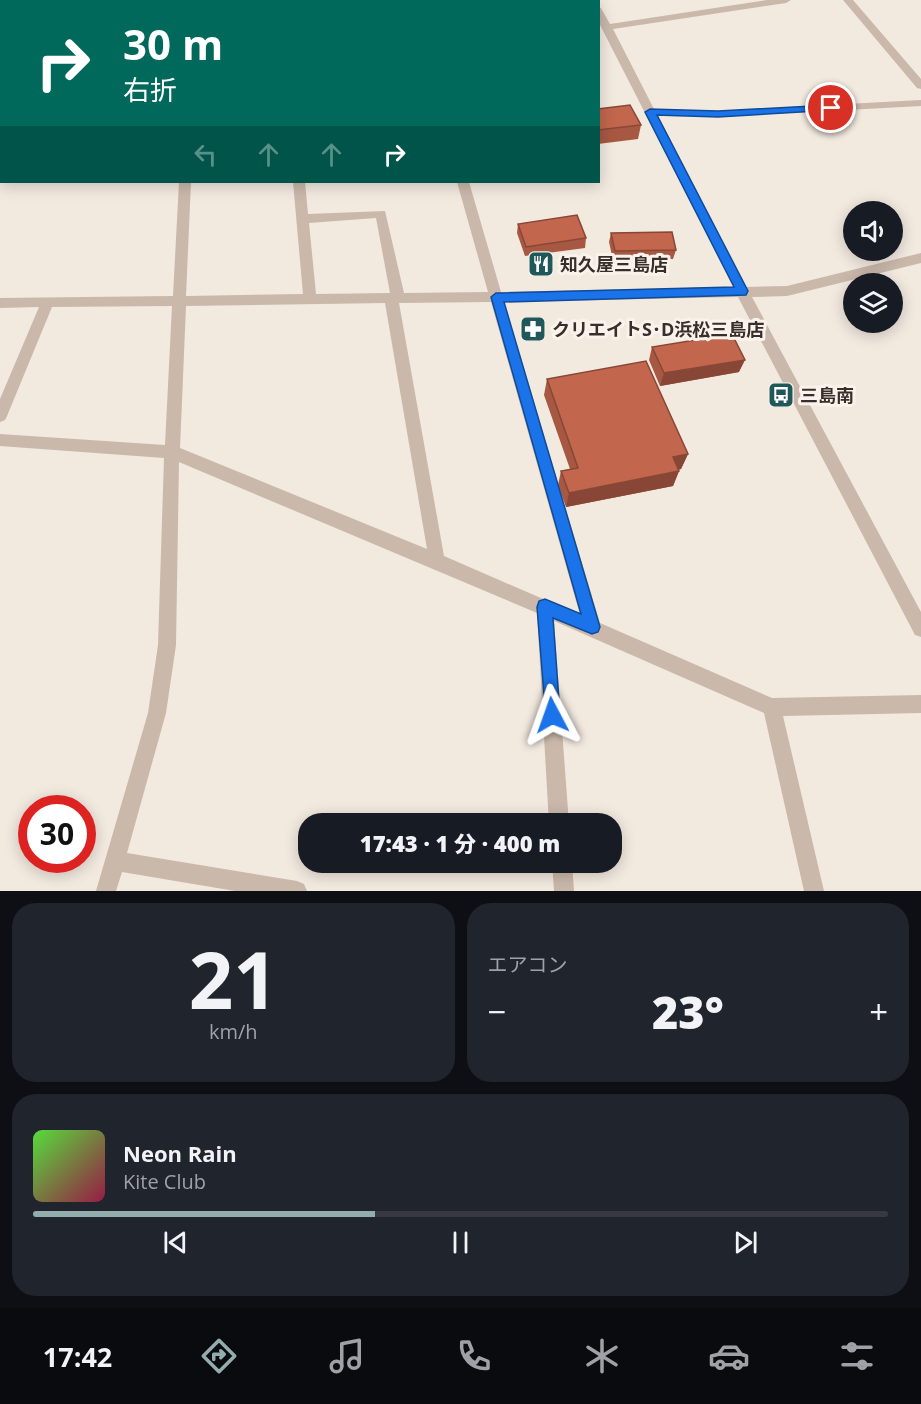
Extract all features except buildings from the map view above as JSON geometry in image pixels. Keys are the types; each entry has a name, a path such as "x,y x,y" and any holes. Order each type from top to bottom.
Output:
{"street":[{"path":"786,0 604,24 921,629"},
{"path":"848,0 921,86"},
{"path":"650,112 718,114 921,103"},
{"path":"106,891 157,713 167,645 172,452 185,183"},
{"path":"299,183 310,299"},
{"path":"463,183 592,627"},
{"path":"303,219 381,214 437,561"},
{"path":"0,303 787,291 921,258"},
{"path":"0,416 48,302"},
{"path":"0,440 172,452 437,561 772,707 921,704"},
{"path":"545,607 558,813"},
{"path":"772,707 814,891"},
{"path":"115,861 297,891"},
{"path":"563,873 564,891"}],"place":[{"name":"知久屋三島店","path":"541,264"},
{"name":"クリエイトS･D浜松三島店","path":"533,329"},
{"name":"三島南","path":"781,395"}],"route":[{"path":"552,715 545,607 592,627 496,297 742,291 650,112 718,114 831,108"}]}
